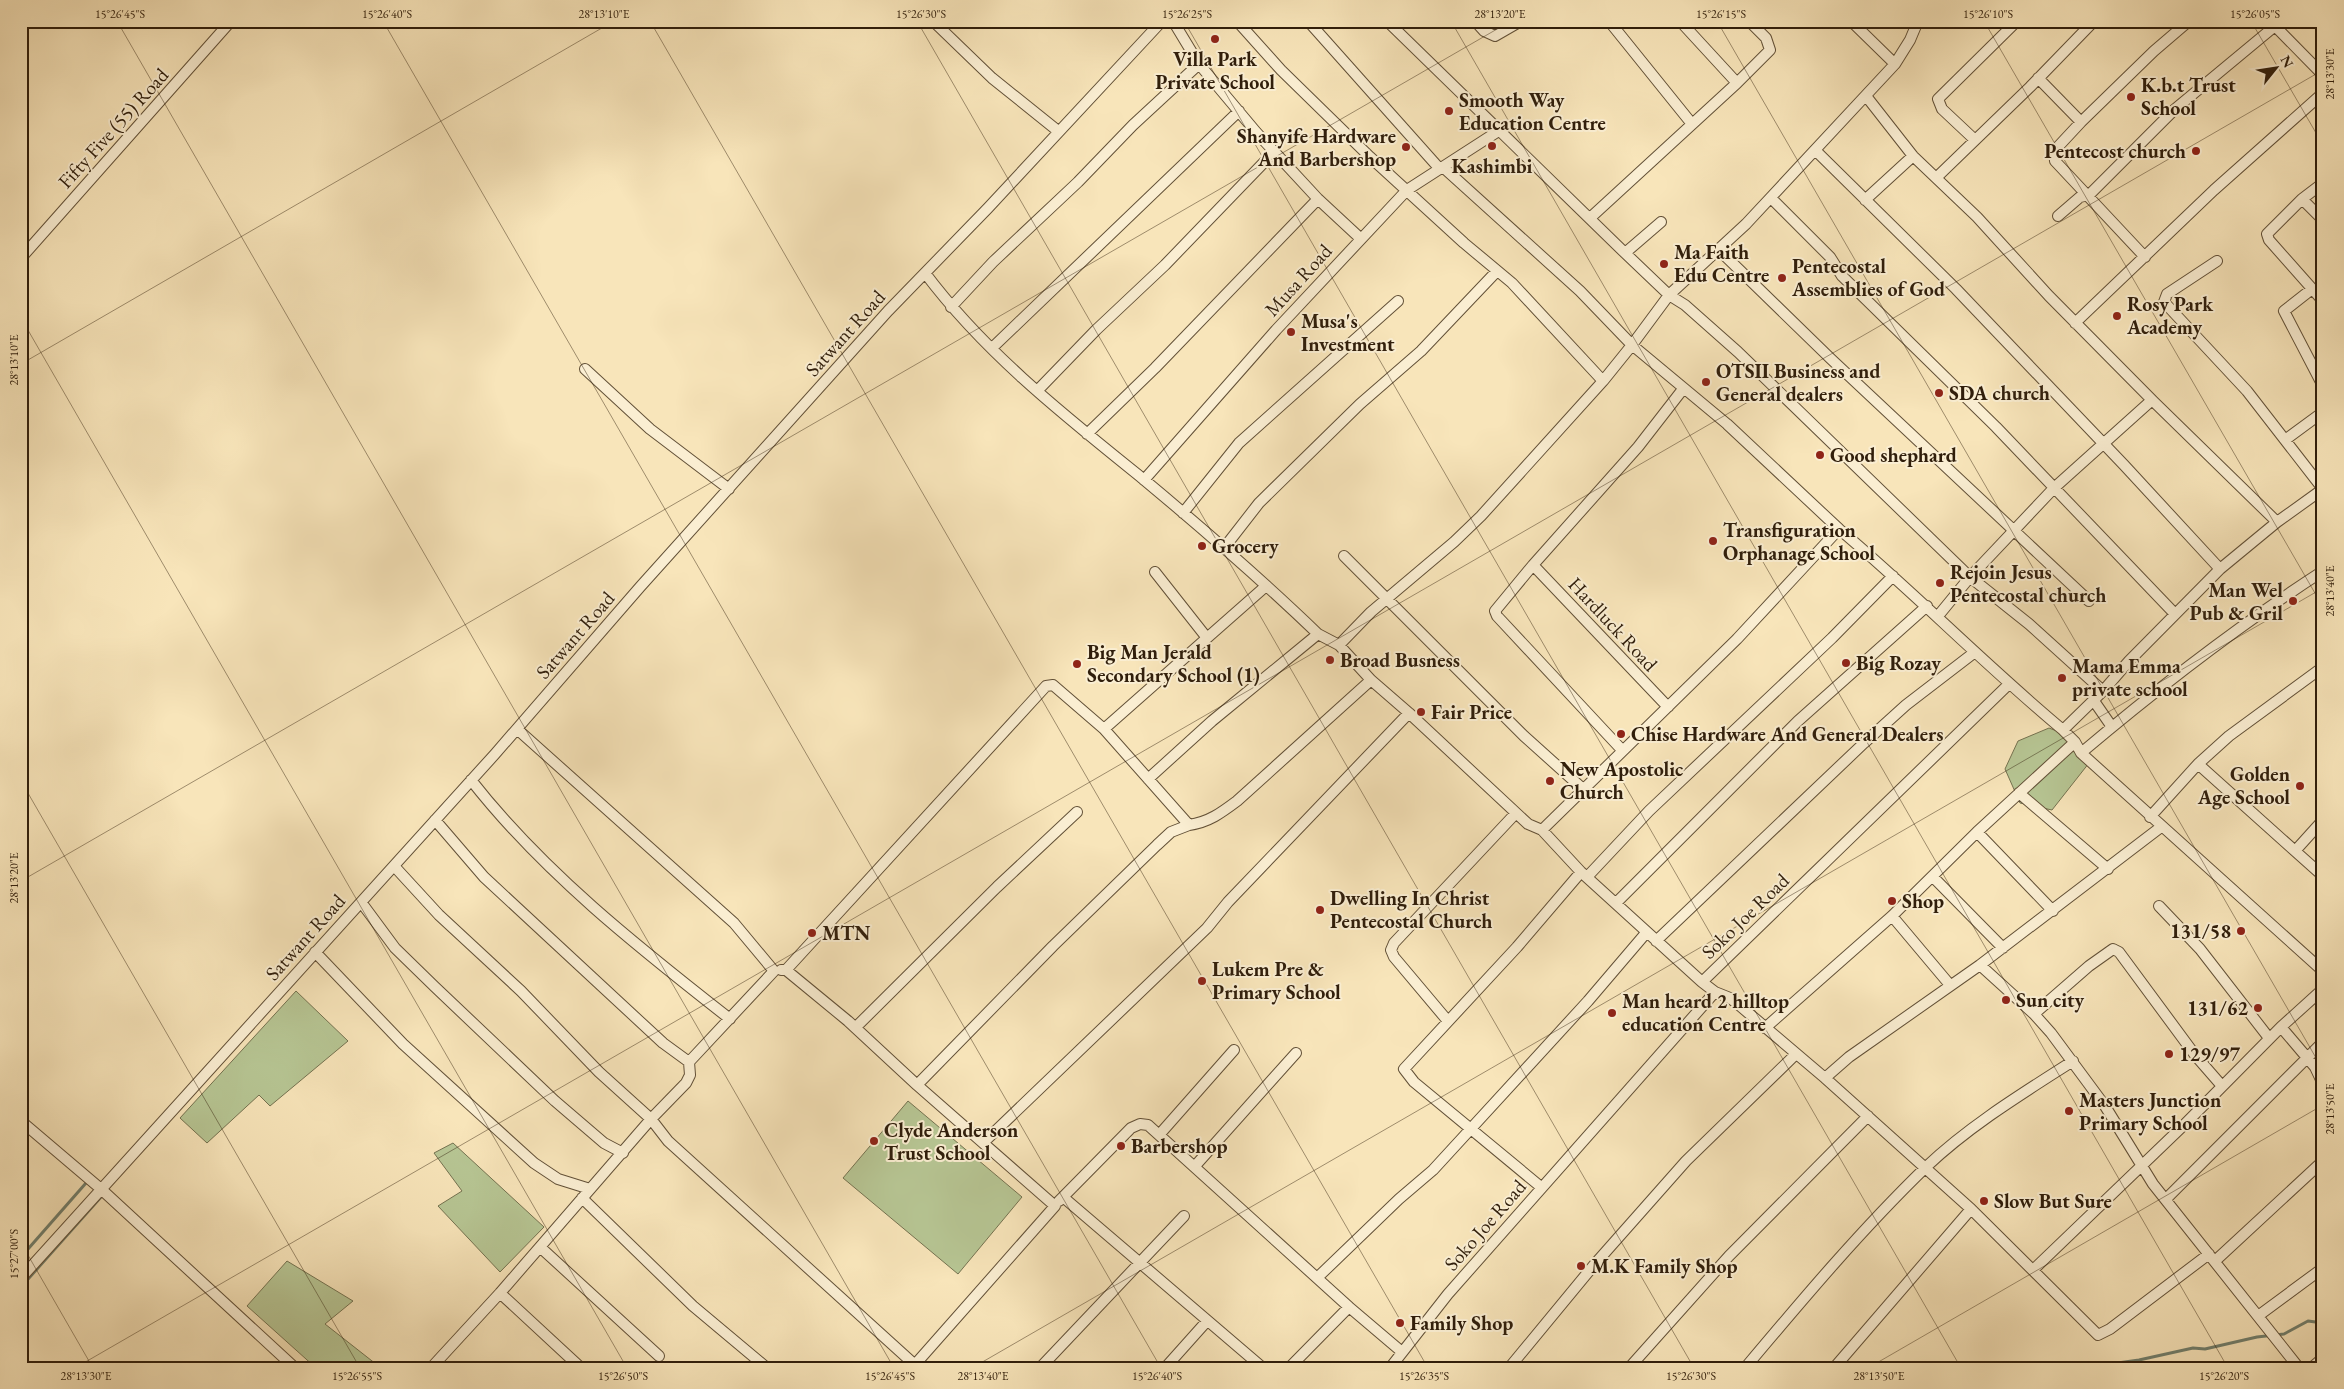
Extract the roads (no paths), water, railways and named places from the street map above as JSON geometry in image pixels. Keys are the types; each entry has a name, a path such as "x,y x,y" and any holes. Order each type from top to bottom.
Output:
{"street":[{"name":"Fifty Five (55) Road","path":"21,258 231,21"},
{"path":"933,21 992,78 1058,131"},
{"name":"Satwant Road","path":"21,1278 517,729 640,587 888,311 926,273 1162,21"},
{"path":"1174,21 1199,64 1238,111 1318,199 1360,238"},
{"path":"1237,21 1300,89 1407,190 1524,296 1603,381"},
{"path":"1308,21 1442,168 1580,291 1632,344 1683,389 1728,424 1840,529 1938,616 2008,685 2063,730 2075,742 2081,753 2150,817 2323,971"},
{"path":"1387,21 1669,295 1685,305 1738,352 1970,577 2029,624 2103,691"},
{"path":"1475,21 1484,31 1495,36 1521,21"},
{"path":"1609,21 1692,124"},
{"path":"1680,21 1737,83"},
{"path":"1590,218 1737,83 1770,47 1766,38 1749,21"},
{"path":"1851,21 1895,64"},
{"path":"1339,645 1388,597 1454,542 1481,516 1603,381 1669,295 1719,250 1771,198 1895,64 1910,40 1918,21"},
{"path":"1975,140 1942,109 1938,99 2017,21"},
{"path":"1937,176 2094,21"},
{"path":"2145,257 2053,157 2054,151 2154,51 2189,21"},
{"path":"2058,216 2080,197 2089,195 2175,109 2273,24 2323,75"},
{"path":"951,307 993,262 1078,182 1133,124 1199,64"},
{"path":"2038,78 2081,122"},
{"path":"2075,323 2221,184 2323,93"},
{"path":"1866,96 1914,156 1937,176 2075,323 2277,522"},
{"path":"992,348 1238,111"},
{"name":"Musa Road","path":"1144,480 1360,238 1407,190 1500,130"},
{"path":"1815,150 1956,289 2220,569"},
{"path":"1037,391 1096,330 1165,265 1274,152"},
{"path":"1864,200 1914,156"},
{"path":"2323,183 2302,199 2268,232 2267,237 2323,301"},
{"path":"1771,198 1830,257 1842,276 1996,427 2175,614"},
{"path":"1087,434 1155,368 1318,199"},
{"path":"2302,199 2323,220"},
{"path":"1625,252 1661,222"},
{"path":"1719,250 2013,531 2089,601"},
{"path":"2063,730 2094,701 2220,569 2277,522 2323,489 2248,392 2164,302 2167,294 2217,261"},
{"path":"1224,548 1259,503 1360,404 1421,351 1497,271"},
{"path":"926,273 951,307 1037,391 1224,548 1318,634 1339,645 1371,680 1528,824 1542,830 1584,874 1646,933 1702,982"},
{"path":"2312,289 2284,311 2323,386"},
{"path":"1183,513 1239,443 1398,301"},
{"path":"585,369 650,429 728,489"},
{"path":"1622,750 1497,616 1497,607 1613,477 1683,389"},
{"path":"1938,616 1970,577 2054,488 2152,400"},
{"path":"2286,440 2323,412"},
{"path":"1542,830 1763,612 1840,529"},
{"path":"1344,556 1372,586 1388,597 1524,736 1583,789"},
{"name":"Hardluck Road","path":"1533,565 1668,707"},
{"path":"2081,753 2247,622 2323,571"},
{"path":"1155,572 1207,638"},
{"path":"1541,1187 1414,1082 1404,1069 1447,1020 1584,874 1832,638 1893,576"},
{"path":"1104,729 1266,586"},
{"path":"1616,904 1798,721 1927,606"},
{"path":"1148,779 1212,721 1318,634"},
{"path":"1656,941 1760,844 1849,756 1906,705 1975,652"},
{"path":"2150,817 2198,764 2243,725 2323,667"},
{"path":"917,1084 1053,946 1171,832 1213,818 1236,801 1371,680"},
{"path":"431,1368 500,1293 651,1119 686,1083 690,1075 689,1062 774,971 786,970 1046,686 1053,685 1104,729 1189,826"},
{"name":"Soko Joe Road","path":"1390,1368 1448,1294 1715,992 1702,982 2008,685"},
{"path":"2094,701 2112,727"},
{"path":"984,1142 1207,928 1228,902 1409,713"},
{"path":"517,729 734,923 774,971"},
{"path":"1765,1028 1892,916 1977,832 2075,742"},
{"path":"2198,764 2323,876"},
{"path":"471,780 502,820 572,887 669,971 730,1019"},
{"path":"2019,793 2108,869"},
{"path":"856,1027 997,887 1076,812"},
{"path":"1447,1020 1394,957 1391,950 1401,936 1516,813"},
{"path":"435,820 484,877 663,1043 689,1062"},
{"path":"2295,851 2323,820"},
{"path":"1825,1078 1849,1057 2053,911 2161,827"},
{"path":"1977,832 2053,911"},
{"path":"394,866 439,915 521,990 599,1072 651,1119 668,1141 914,1366 1063,1197 1131,1128 1140,1124 1148,1126 1195,1166 1349,1307 1402,1352"},
{"path":"1933,877 2003,948"},
{"path":"361,902 395,948 440,992 555,1101 604,1143 623,1152"},
{"path":"2161,908 2159,906 2200,948 2270,1038"},
{"path":"1892,916 1950,985"},
{"path":"1318,1277 1399,1199 1433,1170 1588,1001 1646,933"},
{"path":"2034,1014 2089,966 2113,949 2119,952 2184,1041 2222,1086"},
{"path":"315,952 403,1044 534,1163 558,1179 590,1189"},
{"path":"1980,965 2034,1014 2073,1061 2105,1106 2141,1166 2299,1368"},
{"path":"786,970 856,1027 917,1084 1055,1206"},
{"path":"2033,1270 2281,1027 2323,989"},
{"path":"1715,992 1730,998 1825,1078 1926,1168 1971,1209 2098,1336 2212,1258 2323,1161"},
{"path":"2281,1027 2307,1057 2323,1084"},
{"path":"2166,1199 2323,1042"},
{"path":"1159,1135 1234,1050"},
{"path":"1195,1166 1296,1053"},
{"path":"1509,1368 1594,1265 1686,1161 1796,1054"},
{"path":"1745,1368 1810,1289 1926,1168 1961,1137 2073,1061"},
{"path":"1628,1368 1729,1256 1868,1116"},
{"path":"21,1121 101,1189 295,1368"},
{"path":"1063,1197 1263,1368"},
{"path":"582,1198 693,1306 767,1368"},
{"path":"1834,1368 1971,1209"},
{"path":"1040,1368 1184,1216"},
{"path":"540,1247 658,1356"},
{"path":"2258,1316 2323,1268"},
{"path":"500,1293 581,1368"},
{"path":"1289,1368 1349,1307"},
{"path":"1165,1368 1207,1321"},
{"path":"2311,1368 2323,1358"}],"waterway":[{"path":"21,1257 86,1183"},
{"path":"21,1287 101,1197"},
{"path":"2082,1368 2139,1360 2193,1348 2205,1349 2257,1337 2284,1334 2308,1321 2323,1323"}],"place":[{"name":"Villa Park Private School","path":"1215,39"},
{"name":"K.b.t Trust School","path":"2131,97"},
{"name":"Smooth Way Education Centre","path":"1449,111"},
{"name":"Kashimbi","path":"1492,146"},
{"name":"Shanyife Hardware And Barbershop","path":"1406,147"},
{"name":"Pentecost church","path":"2196,151"},
{"name":"Ma Faith Edu Centre","path":"1664,264"},
{"name":"Pentecostal Assemblies of God","path":"1782,278"},
{"name":"Rosy Park Academy","path":"2117,316"},
{"name":"Musa's Investment","path":"1291,332"},
{"name":"OTSII Business and General dealers","path":"1706,382"},
{"name":"SDA church","path":"1939,393"},
{"name":"Good shephard","path":"1820,455"},
{"name":"Transfiguration Orphanage School","path":"1713,541"},
{"name":"Grocery","path":"1202,546"},
{"name":"Rejoin Jesus Pentecostal church","path":"1940,583"},
{"name":"Man Wel Pub & Gril","path":"2293,601"},
{"name":"Broad Busness","path":"1330,660"},
{"name":"Big Rozay","path":"1846,663"},
{"name":"Big Man Jerald Secondary School (1)","path":"1077,664"},
{"name":"Mama Emma private school","path":"2062,678"},
{"name":"Fair Price","path":"1421,712"},
{"name":"Chise Hardware And General Dealers","path":"1621,734"},
{"name":"New Apostolic Church","path":"1550,781"},
{"name":"Golden Age School","path":"2300,786"},
{"name":"Shop","path":"1892,901"},
{"name":"Dwelling In Christ Pentecostal Church","path":"1320,910"},
{"name":"131/58","path":"2241,931"},
{"name":"MTN","path":"812,933"},
{"name":"Lukem Pre & Primary School","path":"1202,981"},
{"name":"Sun city","path":"2006,1000"},
{"name":"131/62","path":"2258,1008"},
{"name":"Man heard 2 hilltop education Centre","path":"1612,1013"},
{"name":"129/97","path":"2169,1054"},
{"name":"Masters Junction Primary School","path":"2069,1111"},
{"name":"Clyde Anderson Trust School","path":"874,1141"},
{"name":"Barbershop","path":"1121,1146"},
{"name":"Slow But Sure","path":"1984,1201"},
{"name":"M.K Family Shop","path":"1581,1266"},
{"name":"Family Shop","path":"1400,1323"}]}
